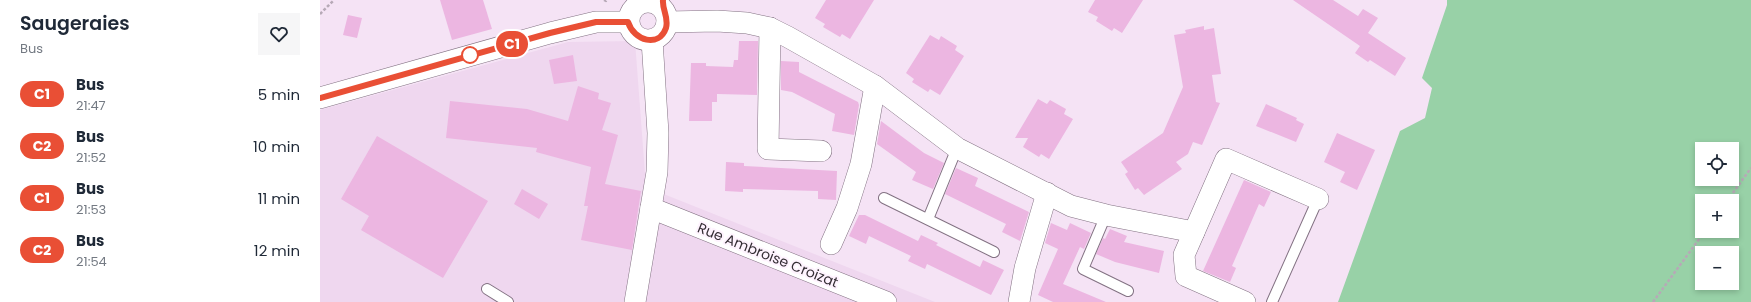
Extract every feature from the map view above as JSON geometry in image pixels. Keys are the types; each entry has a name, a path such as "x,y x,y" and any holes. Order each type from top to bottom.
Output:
{"street":[{"path":"664,10 665,30 660,36 652,40 644,40 631,30 628,22 632,10 641,1 651,2 664,10 770,28 788,36 875,86 957,148 1071,206 1106,215 1194,232"},
{"path":"320,98 550,33 596,22 628,22"},
{"path":"770,28 768,149 820,151"},
{"path":"635,302 657,172 658,134 652,40"},
{"path":"831,244 847,208 861,164 875,86"},
{"path":"1245,302 1186,276 1184,255 1226,159 1318,199"},
{"path":"1019,302 1026,268 1046,193"},
{"name":"Rue Ambroise Croizat","path":"651,208 886,302"}],"lane":[{"path":"928,219 957,148"},
{"path":"884,198 994,252"},
{"path":"1272,302 1318,199"},
{"path":"1106,215 1083,269 1128,291"},
{"path":"487,289 508,302"}],"path":[{"path":"320,14 334,0"},
{"path":"1732,194 1751,168"},
{"path":"1653,302 1701,238"}],"shaded area":[{"path":"635,41 646,187 935,302 320,302 320,110 568,42"}],"green space":[{"path":"1447,0 1751,0 1751,302 1338,302 1400,131 1425,118 1432,88 1422,78 1447,5"}],"building":[{"path":"440,0 483,0 492,29 452,40"},
{"path":"826,0 874,0 850,39 842,34 840,37 823,27 825,24 815,18"},
{"path":"1095,0 1143,0 1122,33 1114,28 1112,31 1096,21 1098,17 1088,12"},
{"path":"1293,0 1333,0 1358,16 1363,9 1378,18 1368,33 1406,58 1395,76 1370,60 1368,62 1355,53 1360,46"},
{"path":"348,15 362,18 357,38 343,35"},
{"path":"1204,26 1204,30 1214,28 1221,74 1212,75 1216,102 1220,103 1202,145 1193,142 1188,154 1176,162 1182,169 1144,195 1138,188 1135,190 1125,174 1128,172 1121,162 1163,133 1183,87 1174,35 1186,33 1185,30"},
{"path":"930,35 939,40 941,36 957,46 955,50 964,56 940,95 930,89 928,92 912,82 914,79 906,73"},
{"path":"739,41 758,41 757,95 717,94 717,102 712,102 712,121 689,121 691,63 706,63 706,66 733,67 734,60 738,60"},
{"path":"573,55 577,81 554,84 549,60"},
{"path":"781,61 799,62 799,72 858,102 859,105 854,135 832,131 835,114 792,92 781,90"},
{"path":"578,86 599,93 598,99 611,103 602,130 618,135 605,184 641,191 632,250 581,240 588,206 584,206 591,167 536,152 537,148 446,138 450,101 527,109 568,121"},
{"path":"1038,99 1047,104 1050,100 1066,109 1064,114 1073,119 1049,159 1041,154 1039,157 1023,147 1028,138 1015,138"},
{"path":"1266,104 1297,118 1296,120 1304,124 1296,142 1256,126"},
{"path":"881,121 924,153 944,163 933,189 912,180 916,172 877,144"},
{"path":"1337,133 1375,150 1357,190 1340,182 1345,172 1324,162"},
{"path":"377,136 488,201 443,278 361,230 369,216 341,199"},
{"path":"726,162 744,163 744,166 837,171 836,200 818,199 818,191 743,189 743,192 725,191"},
{"path":"956,168 978,178 975,186 1029,212 1020,241 1002,232 1006,224 945,194"},
{"path":"1244,180 1271,192 1264,207 1259,204 1232,266 1236,268 1230,282 1203,271"},
{"path":"522,189 548,204 539,219 514,204"},
{"path":"859,215 865,215 918,241 921,235 938,243 936,245 980,267 983,260 1004,270 991,295 927,264 925,269 908,261 911,256 869,236 866,244 849,236"},
{"path":"1051,223 1067,230 1070,223 1091,233 1084,249 1080,247 1063,284 1106,302 1053,302 1038,295 1058,249 1045,243"},
{"path":"1110,229 1127,236 1124,242 1164,251 1159,273 1115,262 1096,254 1103,238 1105,239"}],"bus line":[{"name":"C1","path":"320,98 550,33 596,22 628,22 631,30 637,36 644,40 652,40 660,36 665,30 667,17 662,8 663,0"}]}
